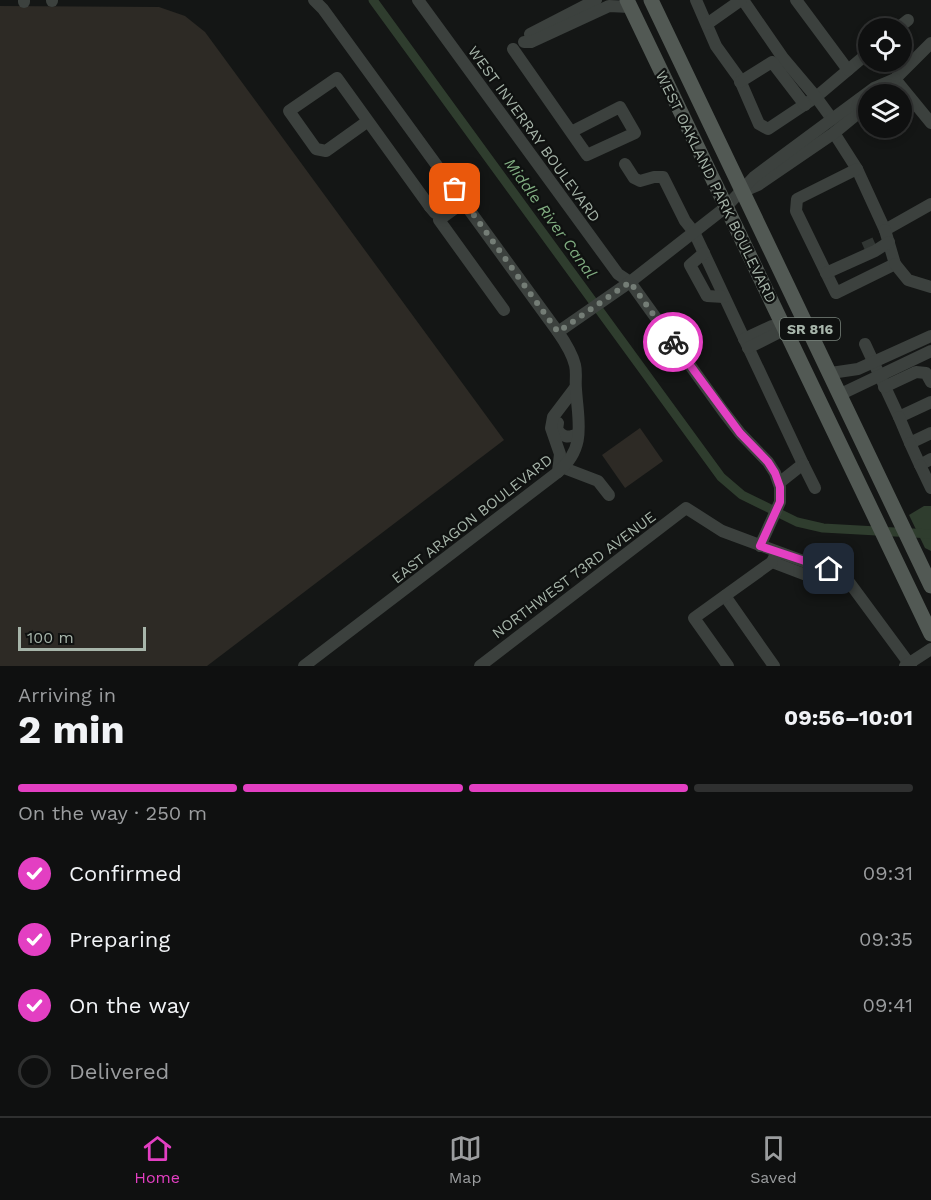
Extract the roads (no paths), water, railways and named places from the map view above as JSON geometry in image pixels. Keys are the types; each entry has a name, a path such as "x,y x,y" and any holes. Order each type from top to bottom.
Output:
{"main road":[{"name":"WEST OAKLAND PARK BOULEVARD","path":"628,3 726,207 780,328 808,377 931,634"},
{"name":"WEST OAKLAND PARK BOULEVARD","path":"651,3 831,373 911,548 931,586"},
{"path":"808,377 821,390 830,394 841,394"}],"street":[{"path":"314,0 323,9 558,332 630,282 726,207 754,177 874,88 895,79"},
{"name":"WEST INVERRAY BOULEVARD","path":"418,0 618,274 630,282 734,426 768,462 779,483"},
{"path":"596,0 529,34 524,42 531,42 609,6 628,3"},
{"path":"696,0 722,56 740,82 759,124 768,129 816,97 858,62"},
{"path":"706,24 742,0 805,105"},
{"path":"796,0 848,70"},
{"path":"891,84 931,43"},
{"path":"513,49 587,155 635,133 620,107 571,132"},
{"path":"740,82 772,62 783,67 816,97 832,119"},
{"path":"369,121 326,151 316,149 289,111 337,78 369,121 504,310"},
{"path":"895,79 931,123"},
{"path":"743,191 758,185 834,133 858,113"},
{"path":"834,133 858,169 887,236 895,264 908,280 931,287"},
{"path":"625,164 634,178 640,181 663,177 685,221 694,232 704,252 815,488"},
{"path":"858,169 797,199 796,211 831,270 836,293 895,264"},
{"path":"430,207 455,189"},
{"path":"439,220 464,202"},
{"path":"831,270 841,261 887,236 931,204"},
{"path":"831,270 875,251 887,236"},
{"path":"704,252 690,265 707,296 724,297"},
{"path":"746,343 772,326 780,328"},
{"name":"EAST ARAGON BOULEVARD","path":"304,666 561,470 573,456 578,443 580,421 575,388 576,368 572,354 558,332"},
{"path":"831,373 858,369 931,336"},
{"path":"865,344 910,443 925,462 931,488"},
{"path":"881,381 931,351"},
{"path":"841,394 916,372 926,373 931,381"},
{"path":"575,388 551,423 560,454 561,470 598,481 609,495"},
{"path":"899,417 931,402"},
{"path":"560,410 557,429 561,435 568,438 578,434"},
{"path":"910,443 931,433"},
{"path":"803,464 779,483 780,502 760,546 775,557 837,574 849,582 909,665 931,649"},
{"name":"NORTHWEST 73RD AVENUE","path":"480,666 686,508 722,531 760,546"},
{"path":"728,666 694,618 775,557"},
{"path":"725,596 774,666"}],"waterway":[{"name":"Middle River Canal","path":"373,0 721,477 742,495 797,522 823,528 931,534"}],"tunnel":[{"path":"864,248 875,243"}]}
